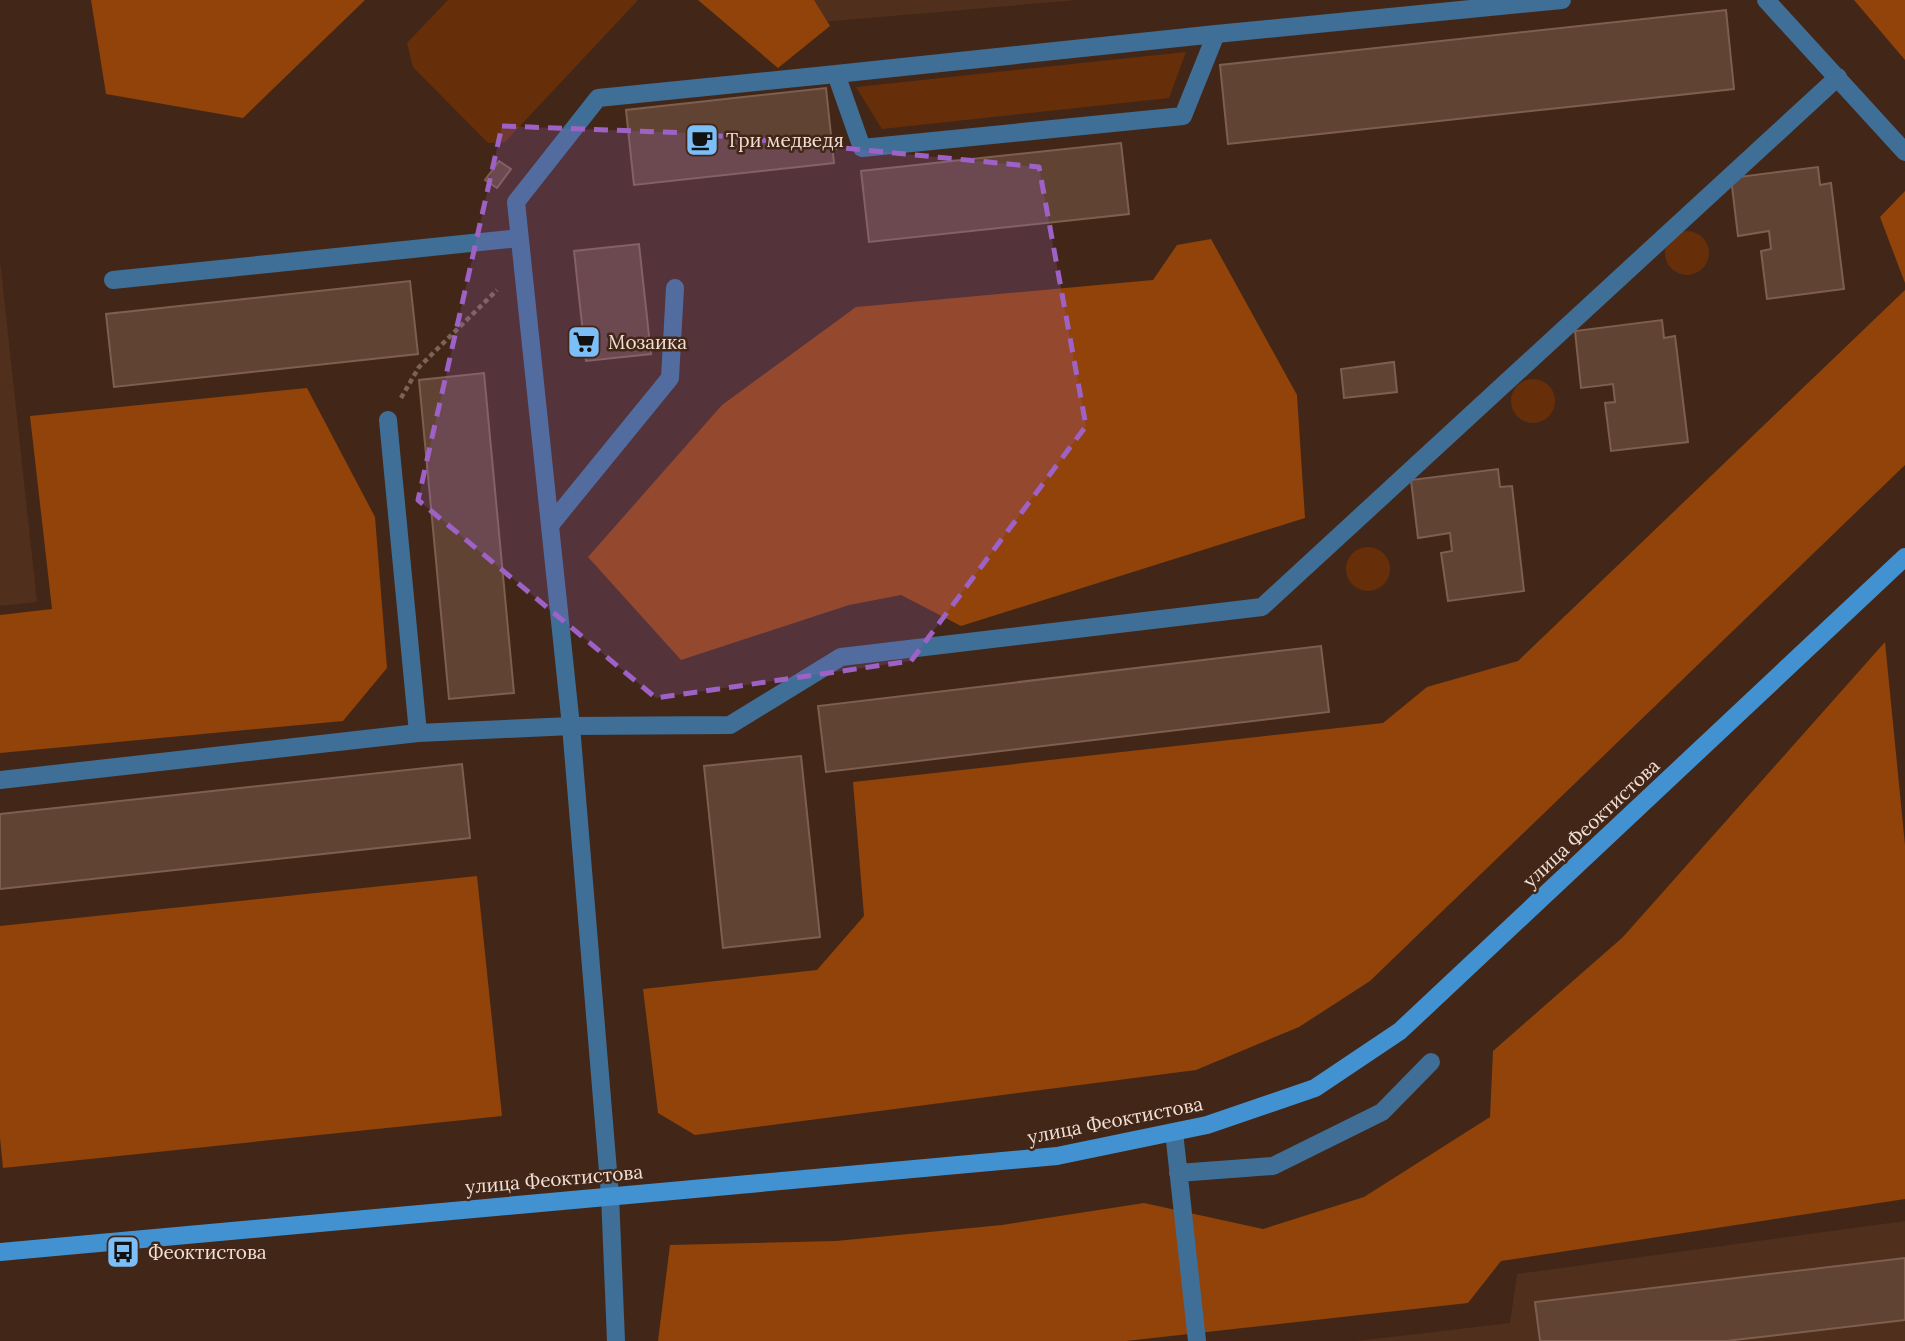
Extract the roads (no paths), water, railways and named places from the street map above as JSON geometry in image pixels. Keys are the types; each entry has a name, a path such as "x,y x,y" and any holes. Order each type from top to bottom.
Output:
{"street":[{"name":"улица Феоктистова","path":"0,1252 1057,1156 1207,1125 1315,1088 1400,1031 1905,557"}],"lane":[{"path":"617,1341 610,1195 571,726 516,202 598,98 1562,0"},
{"path":"1766,0 1905,152"},
{"path":"836,74 862,148 1169,118 1182,116 1216,34"},
{"path":"0,780 418,733 571,726 730,725 841,657 1262,607 1838,77"},
{"path":"113,280 519,238"},
{"path":"551,524 670,378 675,288"},
{"path":"388,420 418,733"},
{"path":"1178,1173 1273,1166 1382,1112 1431,1062"},
{"path":"1174,1132 1197,1341"}],"place":[{"name":"Три медведя","path":"702,140"},
{"name":"Мозаика","path":"584,342"},
{"name":"Феоктистова","path":"123,1252"}]}
